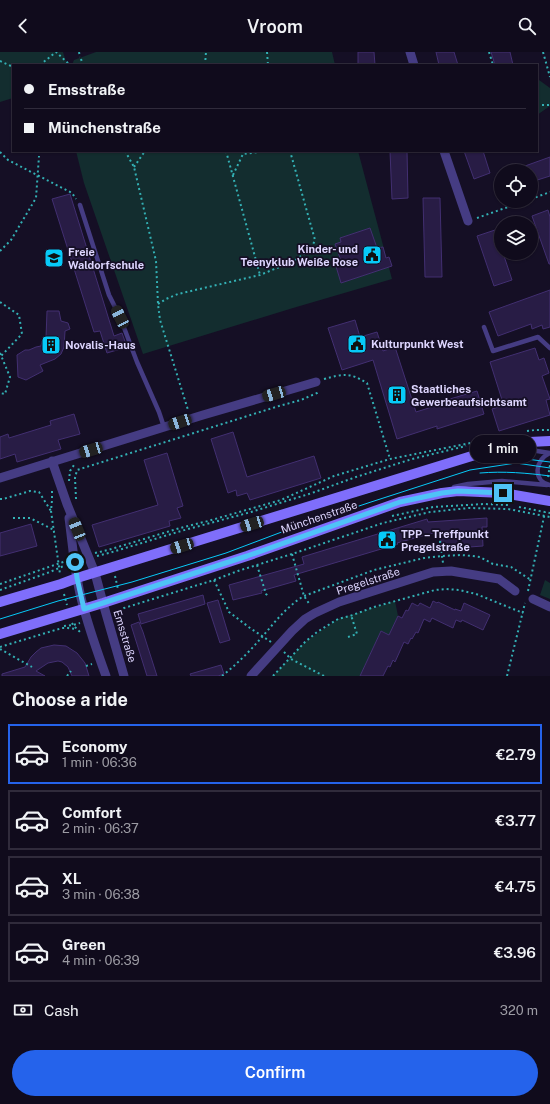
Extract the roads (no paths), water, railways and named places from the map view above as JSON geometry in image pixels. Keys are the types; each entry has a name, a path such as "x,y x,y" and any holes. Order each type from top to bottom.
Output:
{"main road":[{"name":"Münchenstraße","path":"0,602 488,451 525,436 550,441"},
{"name":"Münchenstraße","path":"0,634 103,603 247,556 400,502 458,491 503,493 550,501"}],"street":[{"path":"410,52 414,64"},
{"path":"444,152 468,222"},
{"path":"0,478 319,381"},
{"path":"52,461 72,504 88,556 95,573 103,603"},
{"path":"72,504 77,578 88,623 106,676"},
{"name":"Pregelstraße","path":"251,676 305,619 339,602 433,572 444,571 465,572 499,579 515,591"},
{"path":"533,599 550,607"},
{"name":"Emsstraße","path":"103,603 124,676"}],"lane":[{"path":"80,205 109,295 120,317 137,362 159,412 164,428"},
{"path":"484,327 493,351 538,338 550,348"},
{"path":"488,451 522,450 550,453"},
{"path":"548,485 539,478 538,470 543,457 550,453"},
{"path":"400,502 468,484 502,481 548,485"}],"tram line":[{"path":"518,458 550,462"},
{"path":"0,619 58,601 132,582 226,553 287,530 470,470 516,463 550,468"},
{"path":"480,473 498,472 550,476"}],"place":[{"name":"Kinder- und Teenyklub Weiße Rose","path":"372,255"},
{"name":"Freie Waldorfschule","path":"54,258"},
{"name":"Kulturpunkt West","path":"357,344"},
{"name":"Novalis-Haus","path":"51,345"},
{"name":"Staatliches Gewerbeaufsichtsamt","path":"397,395"},
{"name":"TPP – Treffpunkt Pregelstraße","path":"387,540"}]}
